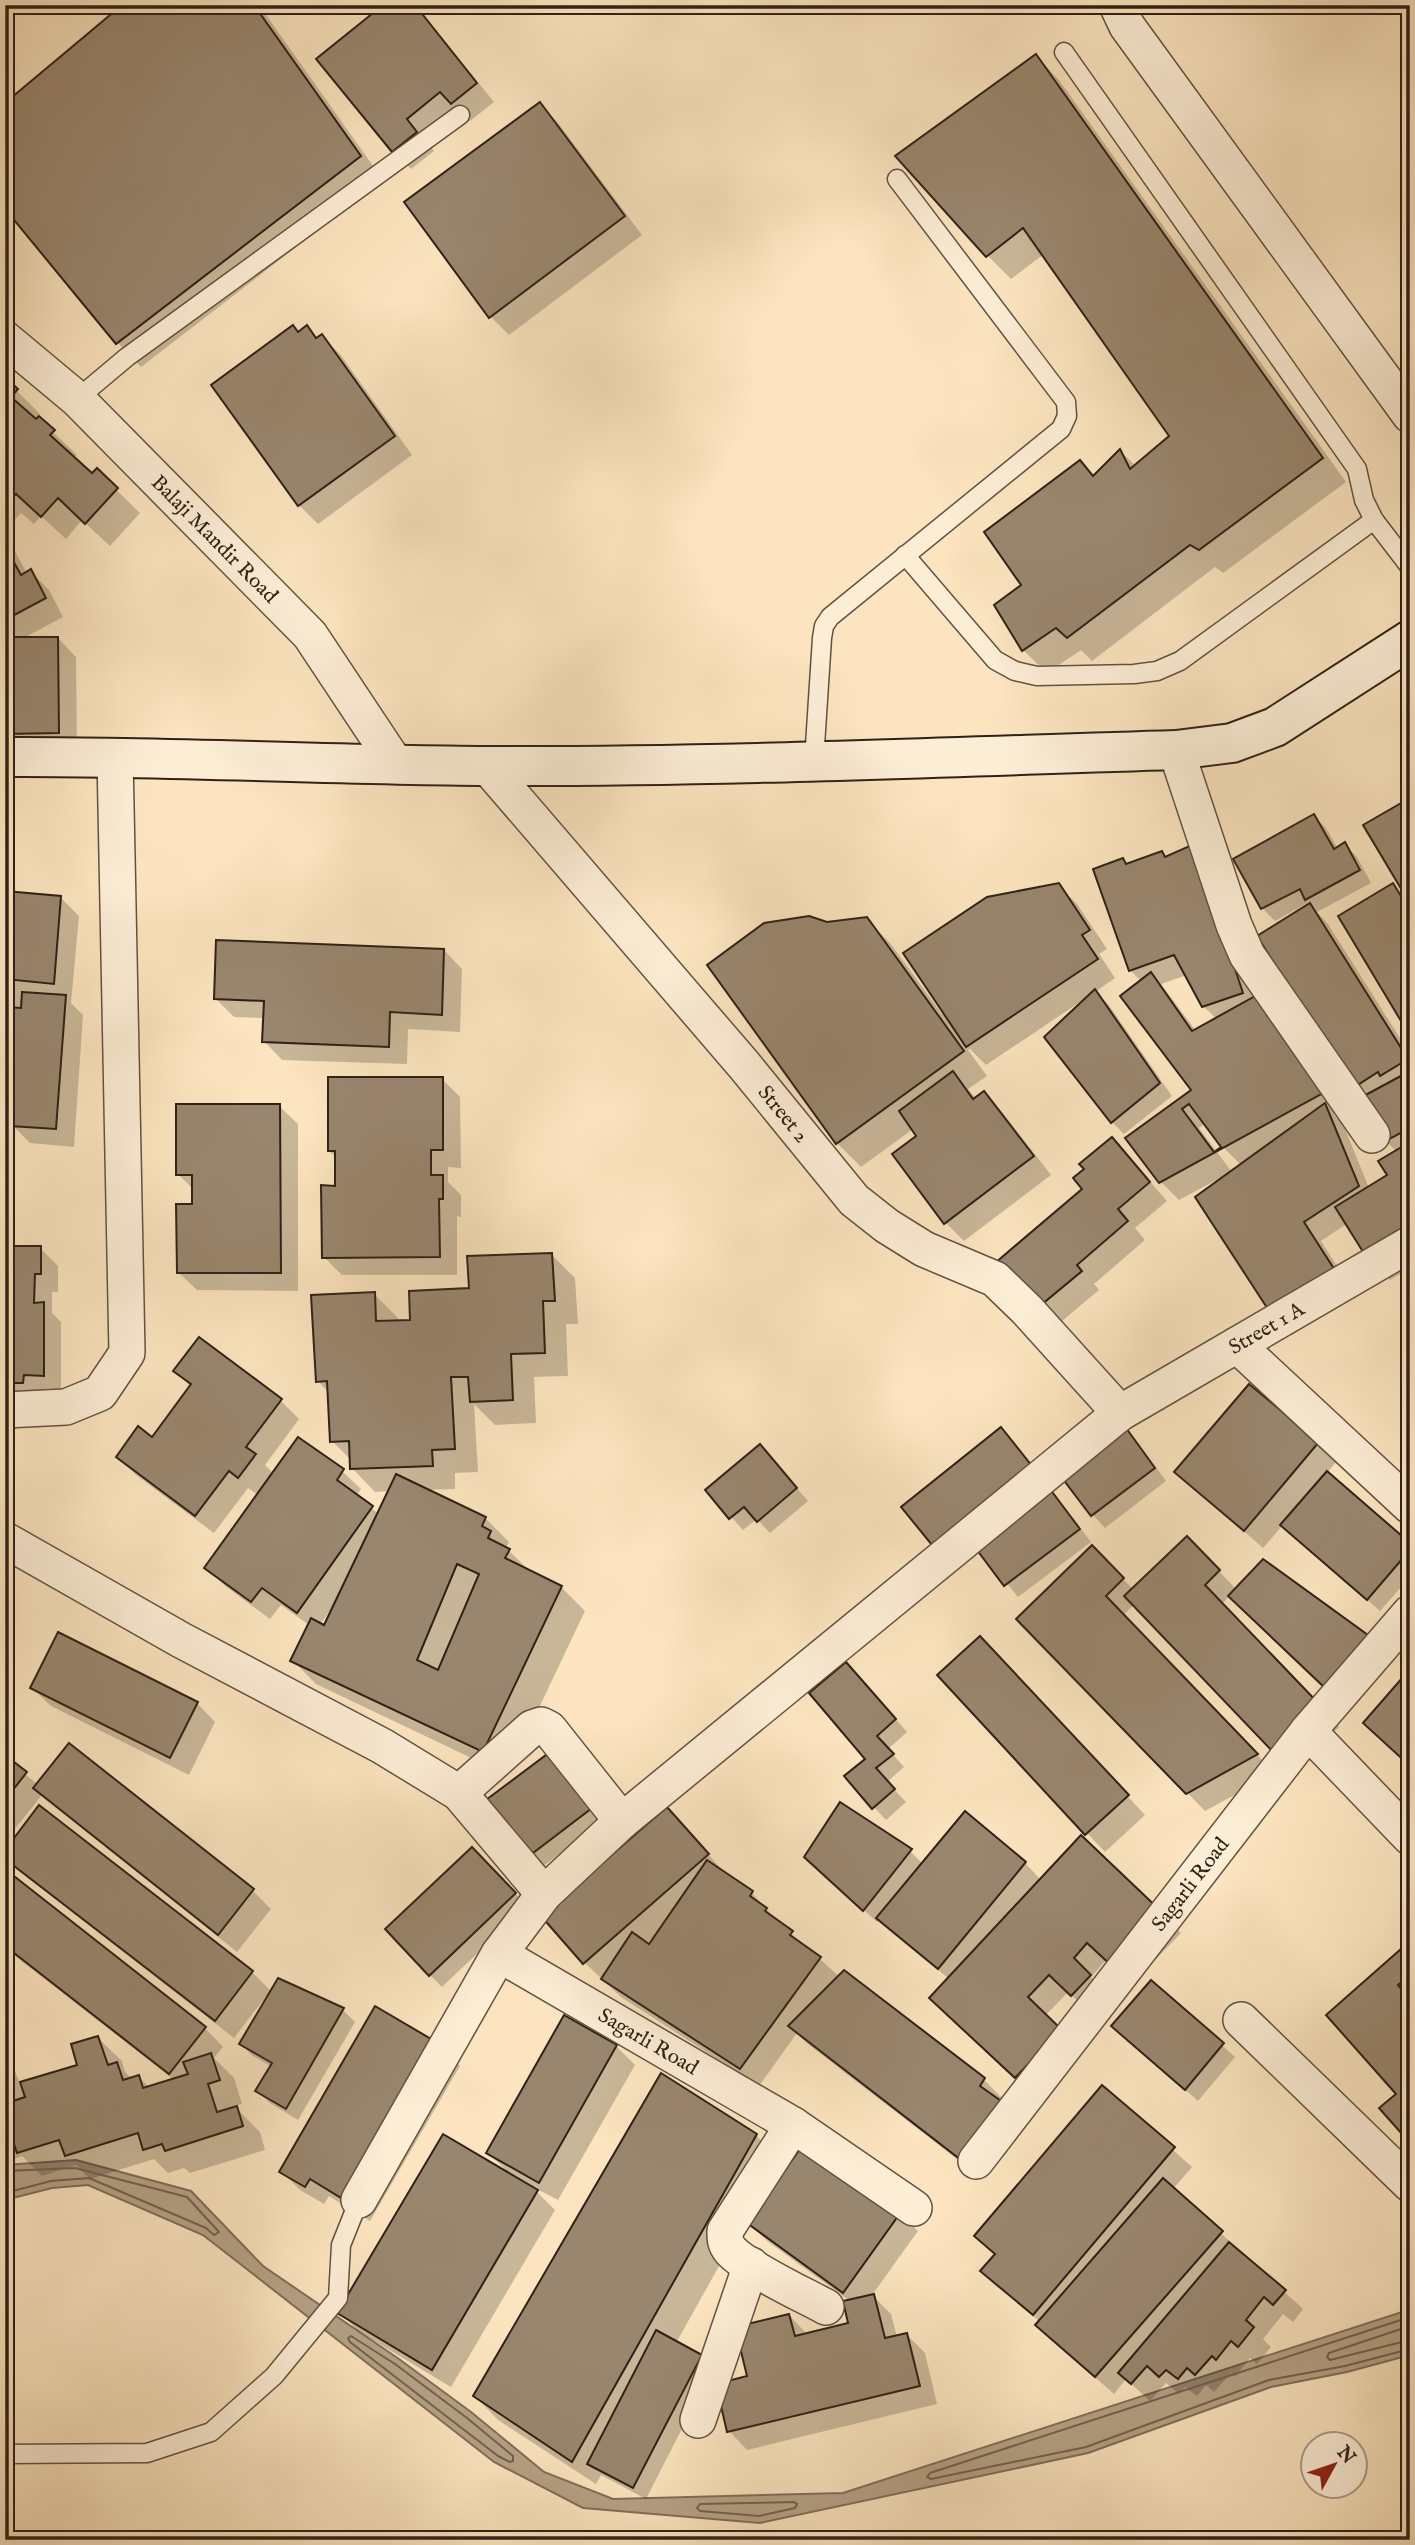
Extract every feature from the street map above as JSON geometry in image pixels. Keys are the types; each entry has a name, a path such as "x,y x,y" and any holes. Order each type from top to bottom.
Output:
{"street":[{"path":"1117,5 1127,26 1410,415"},
{"name":"Balaji Mandir Road","path":"5,339 77,399 310,635 395,763"},
{"path":"5,758 115,757 487,766 814,761 1176,750 1233,743 1275,727 1410,640"},
{"path":"1176,750 1234,925 1247,955 1372,1135"},
{"path":"5,1410 66,1407 100,1393 127,1353 115,757"},
{"name":"Street 2","path":"487,766 744,1065 853,1200 924,1249 995,1279 1121,1413"},
{"name":"Street 1 A","path":"359,2200 499,1954 544,1894 622,1821 1121,1413 1410,1244"},
{"path":"1237,1345 1410,1506"},
{"path":"5,1540 181,1640 382,1746 459,1793 544,1894"},
{"name":"Sagarli Road","path":"976,2161 1308,1731 1410,1613"},
{"path":"459,1793 532,1728 541,1725 549,1729 622,1821"},
{"path":"1308,1731 1410,1837"},
{"name":"Sagarli Road","path":"499,1954 793,2125 914,2207"},
{"path":"1241,2020 1410,2185"},
{"path":"793,2125 725,2231 726,2243 732,2252 751,2265 826,2307"},
{"path":"698,2420 751,2265"}],"lane":[{"path":"1064,52 1357,469 1364,500 1374,520 1410,567"},
{"path":"77,399 127,357 460,115"},
{"path":"814,761 824,626 830,617 1061,429 1067,416 1066,402 897,179"},
{"path":"905,555 995,660 1015,671 1037,676 1134,674 1157,671 1180,661 1374,520"},
{"path":"5,2454 147,2453 211,2432 274,2376 338,2298 341,2245 359,2200"}],"water":[{"path":"76,2160 191,2191 263,2266 399,2359 471,2412 544,2472 613,2499 843,2493 1408,2310 1410,2355 1347,2372 1271,2387 1088,2453 760,2523 583,2508 494,2462 203,2235 88,2185 52,2188 5,2200 5,2165"}],"building":[{"path":"122,5 254,5 361,156 116,344 5,209 5,103"},
{"path":"383,5 415,5 477,83 451,104 440,92 407,119 417,132 392,152 316,59"},
{"path":"1036,54 1323,458 1199,550 1190,545 1067,638 1056,628 1022,651 994,605 1021,585 984,532 1080,460 1093,476 1120,449 1130,469 1169,436 1023,228 986,257 895,156"},
{"path":"540,102 625,216 489,318 404,202"},
{"path":"293,325 298,332 307,325 316,338 322,334 395,436 298,506 211,385"},
{"path":"5,377 18,389 11,397 36,419 39,416 55,430 50,435 92,473 97,468 118,488 85,524 58,498 41,517 16,494 9,501 5,498"},
{"path":"5,546 21,575 31,569 46,598 5,620"},
{"path":"14,637 58,637 59,733 5,734 5,655 14,655"},
{"path":"1410,798 1410,1036 1338,916 1393,883 1406,904 1409,902 1363,825"},
{"path":"1314,814 1334,849 1345,842 1360,870 1305,900 1300,889 1261,909 1233,859"},
{"path":"1194,844 1243,993 1202,1007 1174,955 1129,971 1093,869 1123,858 1126,864 1162,851 1165,857"},
{"path":"1059,883 1090,930 1082,935 1098,959 966,1047 903,953 987,897"},
{"path":"5,891 61,896 54,984 6,979 5,987"},
{"path":"1310,903 1408,1059 1380,1076 1378,1072 1353,1088 1257,936"},
{"path":"809,916 827,922 867,917 964,1051 836,1144 707,965 764,923"},
{"path":"216,940 444,949 442,1015 390,1012 389,1047 262,1042 264,1001 214,999"},
{"path":"1151,972 1192,1031 1257,995 1327,1091 1159,1183 1125,1138 1191,1090 1120,996","holes":["1189,1104 1221,1147 1214,1152 1182,1109"]},
{"path":"1095,989 1160,1083 1111,1123 1044,1037"},
{"path":"22,992 66,995 56,1129 10,1126 11,1111 5,1111 5,1007 21,1008"},
{"path":"953,1071 973,1099 984,1091 1034,1156 944,1224 892,1154 916,1136 899,1111"},
{"path":"1410,1071 1410,1128 1384,1142 1360,1098"},
{"path":"328,1077 443,1077 443,1150 431,1150 431,1175 443,1175 443,1199 439,1199 440,1257 322,1258 321,1185 335,1186 335,1151 328,1151"},
{"path":"1325,1103 1359,1186 1304,1222 1338,1275 1273,1317 1195,1197"},
{"path":"176,1104 280,1104 281,1273 177,1273 176,1204 192,1204 192,1175 176,1175"},
{"path":"1112,1137 1150,1182 1118,1209 1128,1221 1077,1265 1082,1271 1035,1310 995,1263 1082,1189 1073,1178 1084,1169 1079,1164"},
{"path":"1410,1142 1410,1239 1370,1263 1335,1207 1387,1175 1378,1161"},
{"path":"5,1246 41,1246 41,1274 35,1274 34,1303 44,1302 44,1376 24,1375 23,1383 5,1383"},
{"path":"552,1253 555,1301 543,1301 545,1353 511,1354 513,1400 470,1402 468,1377 451,1377 455,1449 432,1450 433,1466 350,1469 349,1441 330,1442 327,1381 316,1382 311,1295 375,1292 376,1321 410,1320 409,1291 469,1288 467,1256"},
{"path":"199,1337 282,1399 246,1447 256,1454 238,1478 229,1471 195,1516 116,1457 138,1426 152,1437 191,1384 173,1371"},
{"path":"1249,1384 1319,1442 1244,1531 1174,1472"},
{"path":"1121,1421 1155,1468 1091,1516 1056,1470"},
{"path":"1001,1427 1040,1476 941,1556 901,1507"},
{"path":"298,1437 344,1469 337,1480 373,1506 297,1613 262,1588 251,1602 204,1568"},
{"path":"760,1444 797,1488 757,1522 744,1507 729,1519 705,1490"},
{"path":"1327,1471 1410,1543 1410,1550 1367,1600 1280,1525"},
{"path":"396,1474 486,1517 482,1526 491,1531 488,1538 510,1549 505,1558 562,1586 483,1752 290,1661 311,1618 324,1625","holes":["457,1564 479,1574 438,1670 417,1660"]},
{"path":"1047,1485 1080,1529 1004,1586 971,1542"},
{"path":"1187,1536 1220,1570 1205,1585 1322,1707 1274,1753 1124,1596"},
{"path":"1092,1545 1124,1578 1106,1596 1258,1754 1186,1794 1016,1619"},
{"path":"1263,1559 1372,1638 1325,1688 1228,1596"},
{"path":"58,1632 198,1702 170,1758 30,1688"},
{"path":"980,1636 1129,1795 1085,1835 937,1675"},
{"path":"846,1662 896,1719 877,1736 894,1754 876,1768 895,1789 872,1809 844,1776 865,1759 809,1693"},
{"path":"1410,1669 1410,1766 1363,1723"},
{"path":"69,1743 254,1889 218,1935 33,1788"},
{"path":"550,1752 592,1808 529,1856 486,1800"},
{"path":"5,1755 27,1772 5,1800"},
{"path":"840,1802 912,1849 863,1911 804,1857"},
{"path":"39,1805 253,1971 215,2021 5,1859 5,1850"},
{"path":"667,1807 709,1854 583,1964 541,1916"},
{"path":"965,1811 1026,1862 938,1969 876,1918"},
{"path":"1081,1835 1164,1914 1113,1967 1087,1943 1074,1958 1091,1975 1071,1996 1049,1975 1028,1997 1061,2029 1015,2078 929,1998"},
{"path":"472,1847 516,1893 429,1976 385,1929"},
{"path":"707,1860 753,1891 750,1896 767,1908 765,1911 793,1931 790,1935 821,1957 740,2069 601,1979 632,1932 649,1944"},
{"path":"5,1869 206,2027 169,2074 5,1946"},
{"path":"1410,1941 1410,1975 1398,1985 1410,1999 1409,2142 1379,2108 1396,2094 1326,2015"},
{"path":"844,1970 985,2078 980,2086 1004,2103 961,2160 788,2026"},
{"path":"278,1978 344,2008 286,2109 255,2091 272,2063 239,2044"},
{"path":"1151,1980 1224,2043 1185,2090 1111,2026"},
{"path":"375,2006 443,2046 351,2204 310,2179 305,2187 279,2172"},
{"path":"564,2015 617,2045 539,2183 486,2153"},
{"path":"98,2036 108,2065 117,2062 123,2080 139,2075 143,2088 188,2074 183,2062 211,2053 220,2080 208,2084 217,2112 237,2106 243,2126 165,2151 162,2144 143,2150 138,2133 65,2156 59,2140 17,2153 9,2129 5,2131 5,2081 13,2101 25,2097 20,2082 77,2065 71,2044"},
{"path":"661,2073 757,2134 572,2462 473,2396"},
{"path":"1102,2085 1175,2147 1033,2315 980,2271 995,2254 974,2236"},
{"path":"443,2134 538,2190 432,2370 337,2313"},
{"path":"805,2142 901,2212 843,2293 747,2223"},
{"path":"1163,2178 1223,2231 1095,2377 1035,2325"},
{"path":"1229,2242 1286,2290 1273,2305 1264,2297 1246,2320 1254,2327 1238,2347 1231,2341 1216,2360 1212,2356 1195,2375 1187,2368 1178,2379 1166,2370 1159,2377 1147,2366 1131,2384 1118,2373"},
{"path":"874,2294 885,2338 907,2333 920,2386 727,2432 716,2384 747,2376 735,2327 789,2314 795,2336 848,2323 843,2301"},
{"path":"656,2330 702,2355 633,2488 587,2464"}]}
